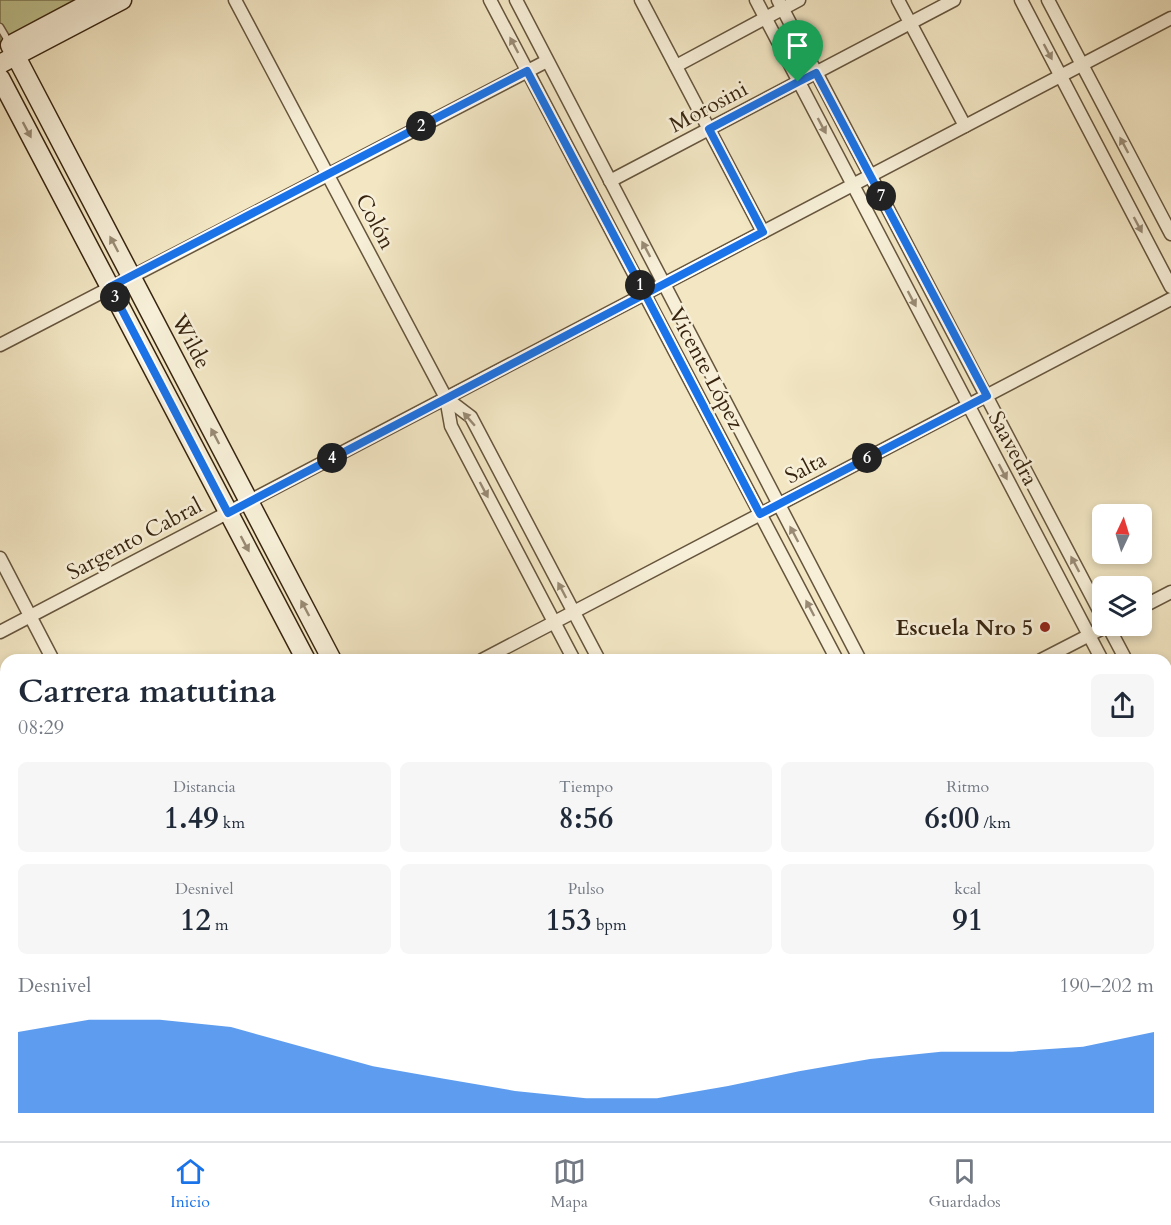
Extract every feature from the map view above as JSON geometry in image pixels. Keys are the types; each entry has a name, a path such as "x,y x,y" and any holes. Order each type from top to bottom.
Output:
{"street":[{"path":"6,54 95,0"},
{"path":"6,54 122,0"},
{"name":"Colón","path":"235,0 446,398 451,426 571,654"},
{"name":"Vicente López","path":"490,0 834,654"},
{"name":"Vicente López","path":"516,0 857,654"},
{"path":"641,0 763,232"},
{"name":"Saavedra","path":"756,0 1099,654"},
{"path":"676,66 765,18 780,4 799,0"},
{"path":"898,0 965,126"},
{"name":"Morosini","path":"610,181 954,0"},
{"path":"1021,0 1171,287"},
{"path":"1048,0 1171,234"},
{"name":"Saavedra","path":"780,4 1092,597"},
{"name":"Sargento Cabral","path":"0,632 1171,18"},
{"name":"Wilde","path":"6,54 131,276 330,654"},
{"path":"0,345 547,61"},
{"path":"0,78 303,654"},
{"name":"Salta","path":"493,654 1171,299"},
{"name":"Colón","path":"446,398 471,417 596,654"},
{"path":"0,558 50,654"},
{"path":"1152,602 1171,592"},
{"path":"1053,654 1092,634"},
{"path":"1113,636 1123,654"}],"lane":[{"path":"0,27 6,54"}],"green space":[{"path":"0,0 82,0 0,43"}],"place":[{"name":"Escuela Nro 5","path":"1045,627"}],"route":[{"path":"798,82 709,129 763,232 645,294 527,71 110,287 228,513 645,294 760,514 987,396 816,73 798,82"}]}
